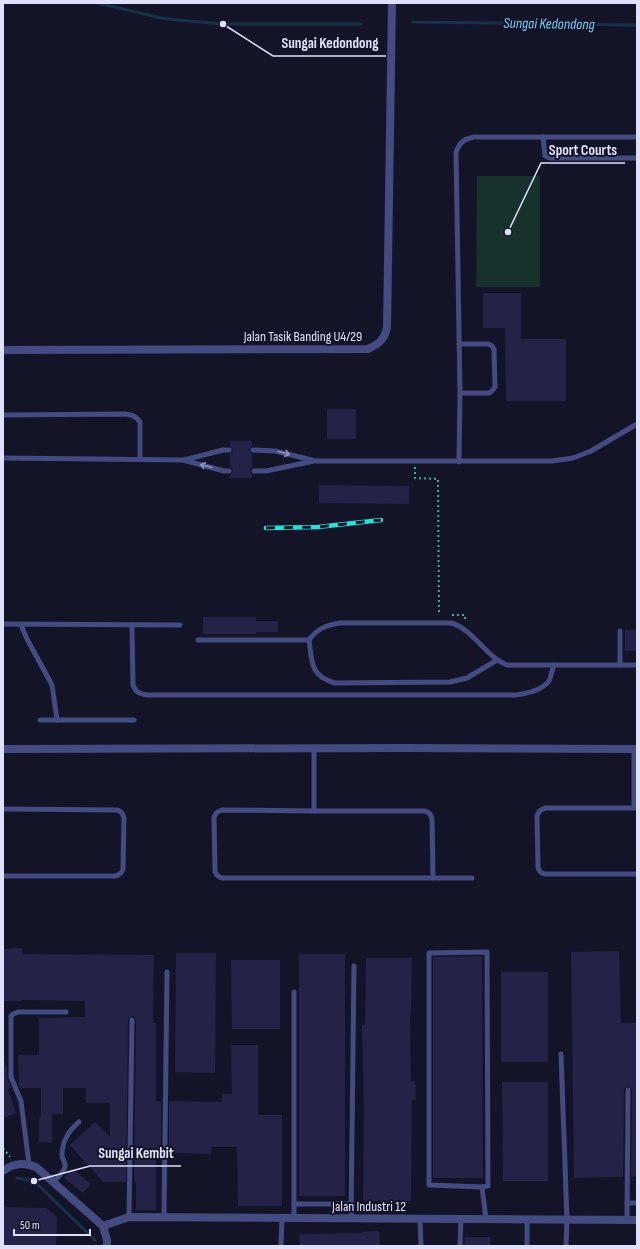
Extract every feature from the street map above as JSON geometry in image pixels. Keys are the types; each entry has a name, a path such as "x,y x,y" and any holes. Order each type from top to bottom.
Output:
{"street":[{"name":"Jalan Tasik Banding U4/29","path":"3,350 368,349 381,342 386,336 387,327 392,3"},
{"path":"3,750 314,748 635,749"},
{"path":"3,1171 16,1164 28,1164 36,1168 103,1226 107,1246"},
{"name":"Jalan Industri 12","path":"103,1226 129,1217 637,1220"}],"lane":[{"path":"459,462 460,393 456,152 462,142 466,139 474,137 637,137"},
{"path":"543,137 545,156 550,158 637,158"},
{"path":"459,344 488,344 492,346 494,349 495,387 488,393 460,393"},
{"path":"3,415 132,415 140,422 140,459"},
{"path":"254,471 266,471 314,461 552,461 573,458 606,443 637,424"},
{"path":"183,460 223,450 229,450"},
{"path":"253,450 275,451 314,461"},
{"path":"3,458 183,460 229,471"},
{"path":"198,640 309,640 319,629 332,624 340,623 451,623 460,627 497,660 507,664 637,665"},
{"path":"3,624 180,625"},
{"path":"21,625 52,685 57,720"},
{"path":"132,625 133,685 135,691 139,694 148,695 516,696 531,693 542,688 549,680 554,665"},
{"path":"620,631 620,665"},
{"path":"309,640 314,668 325,680 335,683 458,681 467,678 497,660"},
{"path":"40,720 134,720"},
{"path":"314,748 314,811"},
{"path":"635,749 636,808 545,808 538,812 537,816 538,867 539,871 542,873 637,874"},
{"path":"3,809 117,810 123,814 124,818 123,868 119,875 3,876"},
{"path":"433,878 432,818 431,815 425,811 222,810 215,814 215,871 216,874 222,878 433,878 472,878"},
{"path":"487,952 488,1186 482,1186 429,1185 429,953 487,952"},
{"path":"351,1219 354,966"},
{"path":"164,1217 167,972"},
{"path":"294,992 294,1218"},
{"path":"28,1164 21,1101 11,1077 11,1016 18,1012 66,1012"},
{"path":"129,1217 132,1020"},
{"path":"561,1054 567,1220 566,1246"},
{"path":"627,1220 628,1090"},
{"path":"53,1183 64,1169 65,1165 62,1157 68,1135 79,1122"},
{"path":"482,1186 486,1219"},
{"path":"627,1203 637,1204"},
{"path":"294,1204 351,1204"},
{"path":"281,1246 282,1218"},
{"path":"420,1219 421,1246"},
{"path":"460,1246 461,1219"},
{"path":"527,1220 527,1246"}],"path":[{"path":"415,462 415,478 438,479 439,615"}],"green space":[{"path":"477,176 540,176 540,287 476,287"}],"building":[{"path":"483,293 521,293 521,339 566,339 566,401 506,401 505,328 483,328"},
{"path":"327,409 356,409 356,439 327,439"},
{"path":"230,441 252,441 252,446 249,450 252,454 252,467 250,471 252,478 230,478 233,471 230,467 230,454 233,450 230,446"},
{"path":"319,485 409,486 409,504 319,503"},
{"path":"203,617 256,617 256,621 278,621 278,632 256,632 256,634 203,634"},
{"path":"625,630 637,630 637,651 625,651"},
{"path":"22,948 22,954 154,955 153,1023 156,1023 156,1101 161,1101 161,1153 156,1153 156,1210 136,1210 136,1182 134,1182 136,1020 134,1016 130,1017 128,1020 126,1182 103,1182 70,1145 95,1122 110,1137 110,1103 86,1103 86,1088 63,1088 63,1114 52,1114 52,1143 39,1142 41,1088 20,1088 18,1055 39,1055 39,1018 85,1017 85,1001 3,1001 3,949"},
{"path":"619,951 621,1023 637,1023 637,1176 631,1177 632,1090 628,1086 624,1090 623,1177 574,1178 571,952"},
{"path":"176,953 216,953 215,1073 175,1072"},
{"path":"299,954 345,954 345,1196 299,1196"},
{"path":"482,956 483,1178 433,1178 433,957"},
{"path":"366,958 412,958 410,1014 411,1081 415,1081 416,1100 412,1100 411,1201 363,1201 364,1108 362,1025 365,1025"},
{"path":"231,960 280,960 280,1029 232,1029"},
{"path":"501,972 548,972 548,1062 501,1062"},
{"path":"231,1045 258,1045 258,1115 282,1115 282,1206 238,1206 237,1147 211,1147 211,1154 169,1153 169,1101 222,1102 222,1094 232,1094"},
{"path":"3,1060 7,1068 7,1078 11,1088 8,1089 16,1113 3,1118"},
{"path":"502,1082 548,1082 548,1181 503,1181"},
{"path":"72,1169 91,1184 83,1193 64,1178"},
{"path":"3,1207 46,1208 57,1217 56,1246 3,1245"},
{"path":"379,1231 380,1246 300,1246 299,1234 362,1233"},
{"path":"465,1237 490,1237 490,1246 465,1246"}],"waterway":[{"name":"Sungai Kedondong","path":"97,3 166,19 223,24 361,24"},
{"name":"Sungai Kedondong","path":"413,22 637,25"},
{"path":"17,1178 34,1181 95,1240"}],"railway":[{"path":"266,528 318,527 381,520"}],"place":[{"name":"Sungai Kedondong","path":"223,24"},
{"name":"Sport Courts","path":"508,232"},
{"name":"Sungai Kembit","path":"34,1181"}]}
